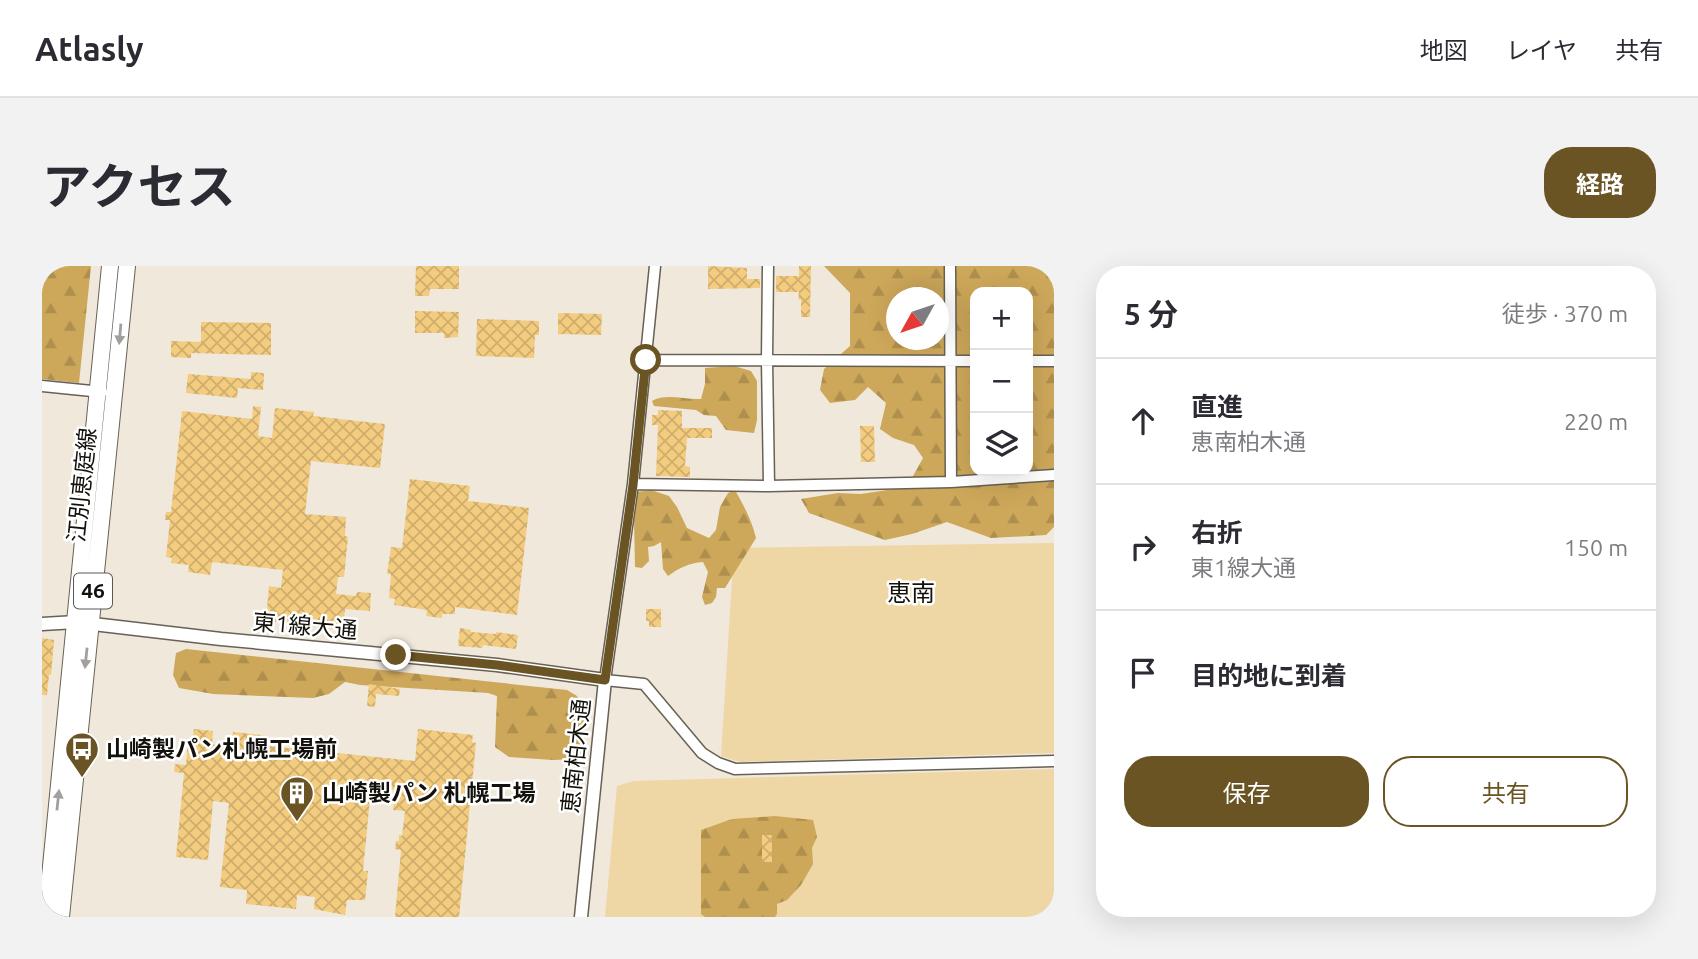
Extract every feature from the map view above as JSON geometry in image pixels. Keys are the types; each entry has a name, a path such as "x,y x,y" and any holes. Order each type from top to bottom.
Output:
{"main road":[{"name":"江別恵庭線","path":"106,392 110,266"},
{"name":"江別恵庭線","path":"52,912 106,392 127,266"}],"street":[{"name":"恵南柏木通","path":"581,917 605,680 633,485 655,266"},
{"path":"768,266 769,486"},
{"path":"950,266 951,482"},
{"path":"646,360 970,361"},
{"path":"1033,361 1054,361"},
{"path":"42,386 106,392"},
{"path":"633,485 769,486 951,482 1054,475"},
{"name":"東1線大通","path":"42,624 83,623 497,665 605,680"},
{"path":"605,680 644,684 702,753 735,769 1054,761"}],"shaded area":[{"path":"1054,543 1054,753 740,762 721,756 734,548"},
{"path":"1054,769 1054,917 605,917 617,786 634,781"}],"green space":[{"path":"42,266 91,266 79,383 42,379"},
{"path":"824,266 1054,266 1054,527 1046,535 991,538 947,522 885,540 809,513 801,499 907,487 923,458 914,445 893,438 880,429 886,403 868,387 855,400 830,403 820,390 824,369 850,346 850,293"},
{"path":"734,366 751,371 757,381 757,420 754,433 726,430 716,416 704,415 696,410 654,406 652,401 663,397 701,399 705,368"},
{"path":"651,490 669,496 687,528 709,538 716,530 720,507 728,493 735,490 742,502 756,538 725,588 717,588 712,603 705,605 702,597 708,572 703,562 684,566 668,576 663,569 661,542 648,547 649,561 642,568 635,567 634,518 637,492"},
{"path":"186,649 567,690 577,696 584,708 585,748 578,759 509,757 495,747 497,696 488,693 345,682 329,694 313,698 213,694 179,688 173,675 176,653"},
{"path":"775,816 813,820 817,837 812,848 813,864 801,885 787,900 777,904 775,917 705,917 701,914 701,830 732,819"}],"building":[{"path":"416,266 459,266 459,289 430,289 429,296 415,296"},
{"path":"708,266 747,268 747,279 760,279 760,288 708,289"},
{"path":"799,266 811,266 810,317 801,317 799,292 776,292 776,276 799,276"},
{"path":"415,311 459,312 458,337 444,338 444,333 415,333"},
{"path":"558,313 602,314 601,335 558,334"},
{"path":"477,319 539,321 534,358 476,356"},
{"path":"201,322 271,323 271,355 191,353 191,358 171,357 171,341 201,342"},
{"path":"251,372 264,373 263,390 238,388 237,398 186,393 188,374 251,379"},
{"path":"253,406 261,407 258,436 272,438 275,408 314,412 313,416 385,424 380,468 311,461 305,514 346,517 345,536 348,537 344,577 338,577 336,594 356,596 357,592 371,593 370,611 345,609 343,630 266,621 269,586 281,588 283,570 212,562 210,575 188,572 189,565 171,563 172,558 166,557 170,520 165,520 166,512 171,512 182,411 252,419"},
{"path":"658,410 682,411 682,428 712,428 712,438 687,438 685,466 690,467 690,477 656,476 658,425 652,425 652,415 658,415"},
{"path":"860,426 874,426 875,462 861,462"},
{"path":"410,479 470,486 468,501 529,508 517,615 455,607 455,614 442,614 442,618 426,616 427,610 394,605 395,599 389,598 391,574 387,574 391,547 402,548"},
{"path":"646,609 661,609 661,627 649,627"},
{"path":"460,628 471,632 518,635 516,649 483,645 482,648 458,646"},
{"path":"42,638 54,640 47,695 42,695"},
{"path":"369,684 400,689 399,696 376,694 375,707 367,706"},
{"name":"山崎製パン 札幌工場","path":"194,729 213,731 212,744 232,746 233,732 269,736 268,746 415,761 418,729 473,735 472,742 476,743 459,917 395,917 401,850 395,849 399,835 402,836 405,811 393,810 395,790 371,788 363,871 368,871 365,900 347,900 345,915 314,909 315,897 297,895 296,909 246,904 247,890 220,887 229,803 213,801 208,860 176,857 184,773 174,772 175,764 186,765 188,741 192,742"},
{"path":"762,835 772,835 772,862 762,862"}],"place":[{"name":"山崎製パン札幌工場前","path":"82,779"},
{"name":"山崎製パン 札幌工場","path":"297,823"}],"district":[{"name":"恵南","path":"911,593"}],"route":[{"path":"396,655 605,680 633,485 646,360"}]}
